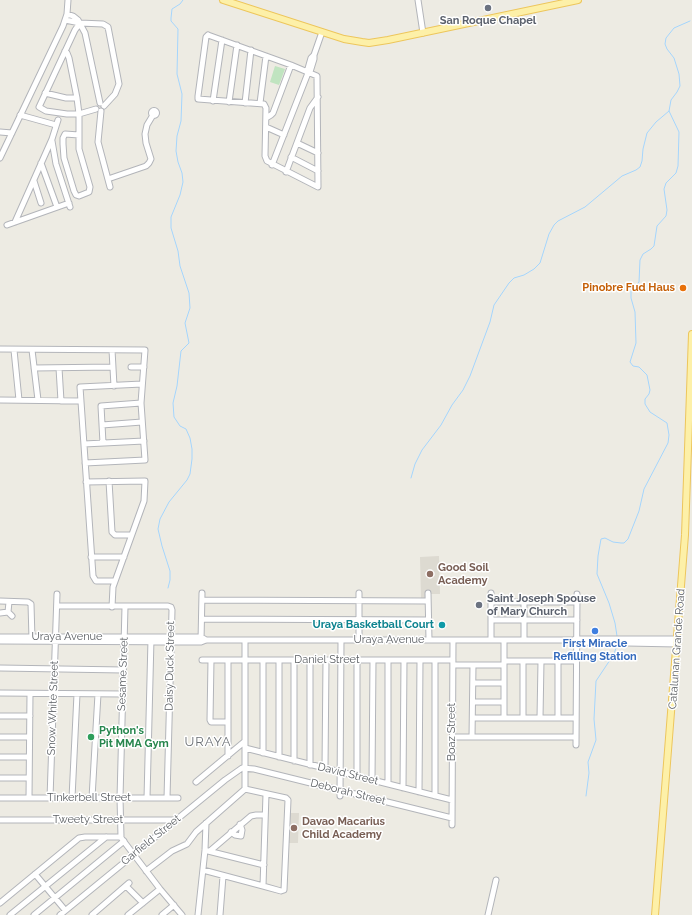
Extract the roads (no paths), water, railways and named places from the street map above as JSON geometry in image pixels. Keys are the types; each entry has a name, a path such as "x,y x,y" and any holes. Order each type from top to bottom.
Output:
{"main road":[{"path":"223,0 353,41 369,42 422,33 578,0"},
{"name":"Catalunan Grande Road","path":"654,915 685,535 692,334"}],"street":[{"path":"0,158 58,39 66,17 68,0"},
{"path":"418,0 422,33"},
{"path":"66,17 75,17 80,23 86,38 102,104"},
{"path":"98,110 79,114 59,114 40,108 39,104 75,28 83,22 103,24 109,29 119,80 119,87 110,100 96,106 98,110 98,142 110,187"},
{"path":"272,165 322,32"},
{"path":"208,35 237,45 317,76 317,188 272,165 265,158 265,105 260,103 200,100 198,96 206,37 208,35"},
{"path":"213,100 222,40"},
{"path":"229,102 237,45"},
{"path":"245,103 251,50"},
{"path":"65,51 69,58 77,98 79,114 79,135 79,149 90,189 88,193 79,196 75,193 70,178 64,158 63,144 65,134 79,135"},
{"path":"260,103 266,56"},
{"path":"266,118 271,116 273,112 291,65"},
{"path":"45,93 66,98 77,98"},
{"path":"286,172 312,104 318,97"},
{"path":"16,222 52,140 57,122 20,115"},
{"path":"108,179 146,166 149,163 151,159 145,134 147,125 153,115"},
{"path":"266,128 284,134"},
{"path":"0,132 12,133"},
{"path":"7,225 57,207 70,205 54,157 52,140"},
{"path":"297,142 318,153"},
{"path":"291,157 318,172"},
{"path":"42,163 57,207"},
{"path":"34,181 41,203"},
{"path":"0,350 144,350 146,353 141,403 145,460 85,463"},
{"path":"14,350 19,400"},
{"path":"32,350 38,400"},
{"path":"112,350 114,386"},
{"path":"131,367 144,366"},
{"path":"34,368 113,367"},
{"path":"59,368 61,401"},
{"path":"115,581 94,580 92,576 80,387 142,384"},
{"path":"0,399 81,401"},
{"path":"103,443 101,406 141,403"},
{"path":"102,425 142,422"},
{"path":"84,444 144,441"},
{"path":"109,481 112,532 115,535 131,535"},
{"path":"86,482 145,481 144,501 112,590 112,606"},
{"path":"91,557 124,557"},
{"path":"202,593 203,640"},
{"path":"359,593 359,640"},
{"path":"428,593 429,640"},
{"path":"491,593 491,640"},
{"name":"Snow White Street","path":"50,798 57,594"},
{"path":"576,745 575,640 577,594"},
{"path":"202,600 428,601"},
{"path":"0,602 28,602 31,604 32,639"},
{"path":"8,612 9,602"},
{"path":"491,602 577,602"},
{"path":"524,602 524,640"},
{"path":"57,606 125,607"},
{"name":"Daisy Duck Street","path":"125,607 168,606 171,607 172,610 167,798"},
{"name":"Sesame Street","path":"122,839 120,798 125,607"},
{"path":"0,613 8,612"},
{"path":"8,612 12,616"},
{"path":"202,618 429,620"},
{"path":"491,620 577,620"},
{"name":"Uraya Avenue","path":"0,637 32,639 607,640 677,642"},
{"name":"Uraya Avenue","path":"0,641 32,639"},
{"name":"Daisy Duck Street","path":"147,798 151,639"},
{"path":"245,640 245,789"},
{"path":"340,796 341,640"},
{"name":"Boaz Street","path":"452,824 453,640"},
{"path":"504,640 504,718"},
{"name":"Daniel Street","path":"202,660 436,660 473,665 523,661 576,661"},
{"path":"211,660 210,720 212,722 228,722"},
{"path":"228,660 228,756"},
{"path":"263,660 263,753"},
{"path":"278,757 279,660"},
{"path":"294,660 294,761"},
{"path":"310,660 310,765"},
{"path":"325,768 326,660"},
{"path":"357,660 357,776"},
{"path":"372,780 373,660"},
{"path":"388,660 388,784"},
{"path":"403,788 404,660"},
{"path":"419,792 420,660"},
{"path":"435,796 436,660"},
{"path":"523,661 523,718"},
{"path":"540,718 541,661"},
{"path":"558,661 558,718"},
{"path":"472,737 473,665"},
{"path":"0,668 123,670"},
{"path":"473,683 504,683"},
{"path":"0,693 123,694"},
{"path":"29,798 30,694"},
{"path":"72,798 77,694"},
{"path":"92,798 98,694"},
{"path":"472,702 504,702"},
{"path":"0,716 30,716"},
{"path":"472,718 576,718"},
{"path":"0,737 30,737"},
{"path":"452,737 576,737"},
{"path":"196,782 244,745"},
{"name":"David Street","path":"244,745 263,753 278,757 452,800"},
{"path":"0,757 29,757"},
{"name":"Deborah Street","path":"244,768 452,818"},
{"name":"Garfield Street","path":"60,915 176,820 239,770 244,768"},
{"path":"0,778 29,778"},
{"path":"203,870 282,891 284,890 287,799 245,789"},
{"path":"146,871 172,851 187,844 196,832 245,789"},
{"path":"263,886 266,794"},
{"name":"Tinkerbell Street","path":"0,798 178,798"},
{"path":"207,850 253,815 265,815"},
{"name":"Tweety Street","path":"0,820 176,820"},
{"path":"198,915 203,870 207,850 206,823"},
{"path":"231,832 243,838 240,824"},
{"path":"10,915 106,837"},
{"path":"0,903 79,838 106,837 122,839 182,915"},
{"path":"34,915 122,839"},
{"path":"207,850 264,865"},
{"path":"35,874 66,910"},
{"path":"220,915 223,876"},
{"path":"488,915 496,880"},
{"path":"92,915 128,884 142,903"},
{"path":"128,915 160,889"},
{"path":"162,915 174,905"}],"waterway":[{"path":"168,588 170,571 158,529 160,519 169,502 190,474 192,459 190,438 186,429 180,426 174,417 173,403 177,386 181,351 189,343 185,323 190,308 189,293 180,266 178,251 171,228 171,217 180,195 183,182 176,151 177,136 181,121 182,94 177,74 178,29 171,21 171,18 172,9 183,0"},
{"path":"617,636 609,603 597,574 598,556 601,539 605,538 613,542 621,543 624,543 628,539 639,511 644,489 668,443 669,435 667,423 650,412 645,404 645,399 650,390 647,375 639,367 633,366 630,362 636,343 635,312 631,298 631,291 639,282 640,260 643,254 654,246 657,226 666,216 667,210 664,189 666,183 676,173 678,166 679,132 669,111 671,100 680,86 679,74 674,58 665,44 666,38 674,28 690,21"},
{"path":"411,478 415,464 422,450 441,425 452,405 463,390 470,376 490,322 494,305 509,283 514,278 524,275 534,269 540,263 549,234 558,221 585,207 622,176 640,167 647,133 656,122 669,111"},
{"path":"586,796 589,773 588,762 596,740 594,719 596,681 614,654 617,645"}],"place":[{"name":"San Roque Chapel","path":"488,8"},
{"name":"Pinobre Fud Haus","path":"683,288"},
{"name":"Good Soil Academy","path":"430,574"},
{"name":"Saint Joseph Spouse of Mary Church","path":"479,605"},
{"name":"Uraya Basketball Court","path":"442,625"},
{"name":"First Miracle Refilling Station","path":"595,631"},
{"name":"Python's Pit MMA Gym","path":"91,737"},
{"name":"Davao Macarius Child Academy","path":"294,828"}],"district":[{"name":"URAYA","path":"208,742"}]}
